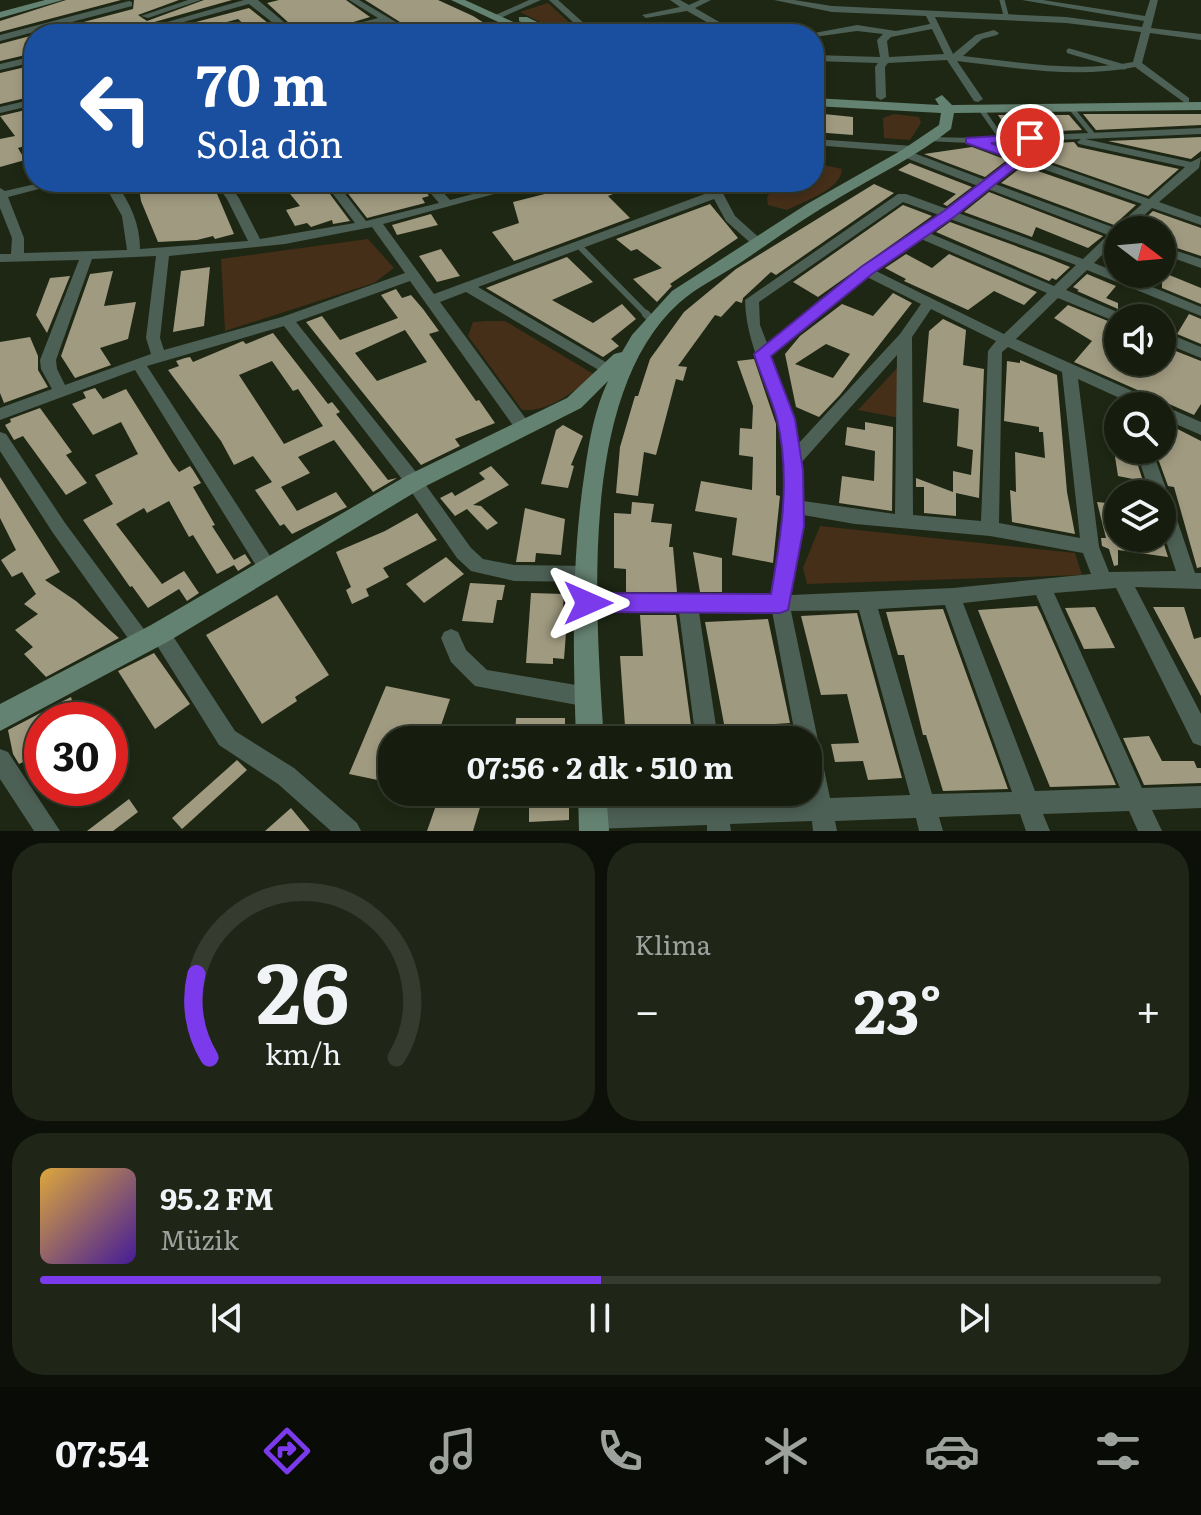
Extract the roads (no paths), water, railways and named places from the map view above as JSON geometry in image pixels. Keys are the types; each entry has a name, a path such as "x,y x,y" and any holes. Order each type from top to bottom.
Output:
{"street":[{"path":"0,12 36,0"},
{"path":"0,12 58,0"},
{"path":"145,16 197,0"},
{"path":"166,24 252,0 281,24"},
{"path":"353,0 395,24"},
{"path":"456,0 528,24"},
{"path":"480,0 517,24"},
{"path":"501,14 537,0"},
{"path":"553,0 580,24"},
{"path":"674,0 717,24"},
{"path":"646,15 688,8 707,0"},
{"path":"778,0 832,9 1148,24"},
{"path":"895,0 910,13"},
{"path":"1026,0 1201,37"},
{"path":"1137,64 1154,0"},
{"path":"49,24 126,2 156,24"},
{"path":"929,14 980,104"},
{"path":"365,24 387,19"},
{"path":"824,33 857,28 894,33 936,26"},
{"path":"0,38 24,31"},
{"path":"881,97 880,67 885,60 882,40 894,33"},
{"path":"953,56 979,37 994,33"},
{"path":"824,58 885,60 953,56 1083,72 1137,64 1185,100"},
{"path":"0,67 24,61"},
{"path":"824,94 881,97 986,185 1104,227"},
{"path":"0,718 151,638 414,482 574,403 632,347 669,302 833,194 918,130 945,104 1185,100 1201,103"},
{"path":"980,104 1071,108 1201,103"},
{"path":"0,110 24,104"},
{"path":"824,141 946,126 945,104"},
{"path":"824,105 918,130 970,140 1201,221"},
{"path":"970,140 1201,131"},
{"path":"1059,137 1198,162"},
{"path":"762,354 866,271 949,214 1021,158"},
{"path":"1135,216 1198,162"},
{"path":"17,257 18,238 2,193 24,189"},
{"path":"118,192 134,243 133,254"},
{"path":"228,192 255,243"},
{"path":"339,192 431,300 523,427"},
{"path":"436,192 447,204"},
{"path":"0,258 133,254 255,243 369,224 494,192"},
{"path":"431,300 580,247 705,192"},
{"path":"716,192 730,218 759,243"},
{"path":"805,726 780,604 794,526 792,462 786,419 753,325 752,300 902,197 1084,264 1201,312"},
{"path":"920,234 1104,312"},
{"path":"990,529 995,351 1104,245"},
{"path":"159,356 153,338 163,252"},
{"path":"1176,255 1201,264"},
{"path":"61,392 49,369 48,360 87,256"},
{"path":"866,271 1113,392"},
{"path":"0,414 138,363 287,320 411,276"},
{"path":"469,288 609,371"},
{"path":"792,462 905,337 929,302"},
{"path":"287,320 414,482 464,553 478,566 514,573 588,574"},
{"path":"904,522 905,337"},
{"path":"1176,342 1201,353"},
{"path":"589,726 589,503 605,409 632,347"},
{"path":"138,363 267,567"},
{"path":"1069,369 1090,547 1201,736"},
{"path":"1176,417 1201,429"},
{"path":"0,438 59,528 151,638 227,738 286,776 349,831"},
{"path":"793,506 855,517 990,529 1090,547"},
{"path":"588,603 780,604 951,596 1112,580 1195,580 1176,535"},
{"path":"1042,587 1150,831"},
{"path":"951,596 1038,831"},
{"path":"866,599 931,831"},
{"path":"688,603 705,726"},
{"path":"451,638 458,656 482,679 588,697"},
{"path":"0,760 48,831"},
{"path":"593,813 1028,805 1201,797"},
{"path":"821,808 825,831"}],"lane":[{"path":"1002,0 1006,15"},
{"path":"1069,51 1124,67"},
{"path":"980,104 1002,139"},
{"path":"1071,108 1093,135"},
{"path":"580,247 653,321"}]}
